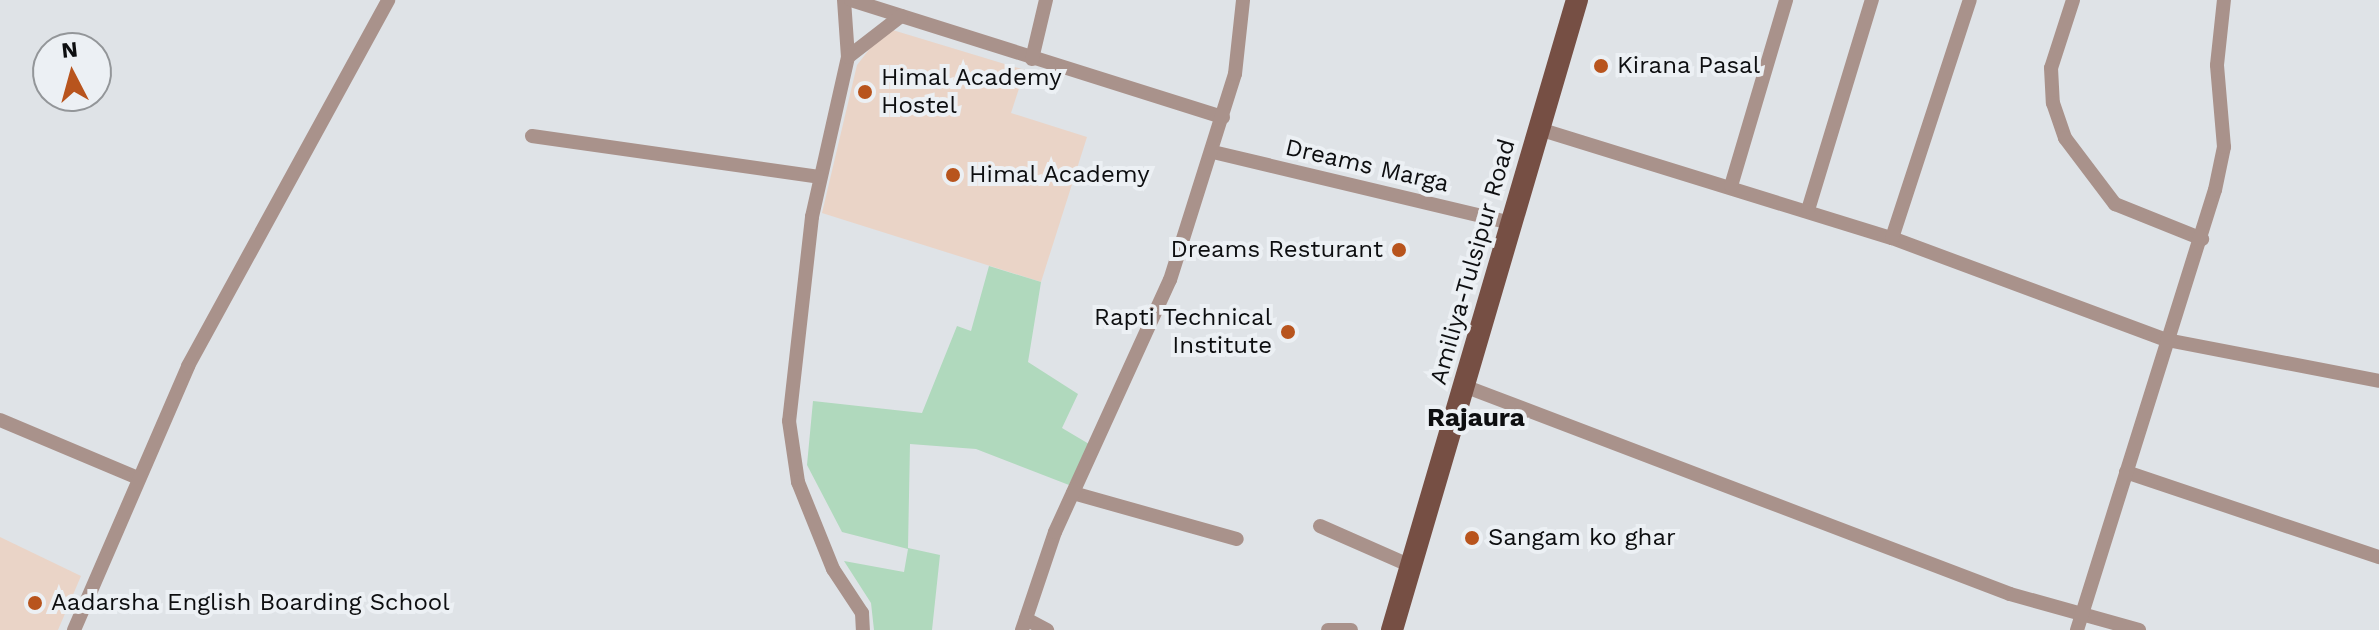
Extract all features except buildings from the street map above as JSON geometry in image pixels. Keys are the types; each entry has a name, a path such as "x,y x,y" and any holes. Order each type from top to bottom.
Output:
{"main road":[{"name":"Amiliya-Tulsipur Road","path":"1392,630 1577,0"}],"street":[{"path":"74,630 188,366 388,0"},
{"path":"844,0 848,57 819,177 790,440 798,482 833,569 862,613 863,630"},
{"path":"851,0 1223,117"},
{"path":"1032,59 1046,0"},
{"path":"1047,630 1024,625 1073,493 1170,280 1223,117 1243,0"},
{"path":"1731,186 1786,0"},
{"path":"1808,210 1872,0"},
{"path":"1892,238 1970,0"},
{"path":"2073,0 2051,68 2053,103 2065,138 2115,204 2202,239"},
{"path":"2077,630 2167,340 2202,239 2224,147 2217,65 2224,0"},
{"path":"848,57 901,16"},
{"path":"1539,129 1892,238 2167,340 2379,381"},
{"path":"532,136 819,177"},
{"name":"Dreams Marga","path":"1213,152 1512,223"},
{"path":"1464,386 2010,594 2084,610 2139,630"},
{"path":"0,420 138,478"},
{"path":"2126,472 2379,557"},
{"path":"1073,493 1237,539"},
{"path":"1320,526 1411,566"},
{"path":"1328,630 1351,630"}],"shaded area":[{"name":"Himal Academy","path":"886,28 1025,70 1011,113 1087,137 1041,282 822,213 857,65"},
{"name":"Aadarsha English Boarding School","path":"0,537 81,576 58,630 0,630"}],"green space":[{"path":"989,266 1041,282 1028,362 1078,394 1062,428 1089,444 1069,485 976,449 910,444 908,548 940,555 932,630 874,630 871,603 844,561 904,572 908,549 842,532 807,465 813,401 922,413 957,326 971,331"}],"place":[{"name":"Kirana Pasal","path":"1601,66"},
{"name":"Himal Academy Hostel","path":"865,92"},
{"name":"Himal Academy","path":"953,175"},
{"name":"Dreams Resturant","path":"1399,250"},
{"name":"Rapti Technical Institute","path":"1288,332"},
{"name":"Sangam ko ghar","path":"1472,538"},
{"name":"Aadarsha English Boarding School","path":"35,603"}],"district":[{"name":"Rajaura","path":"1476,418"}]}
